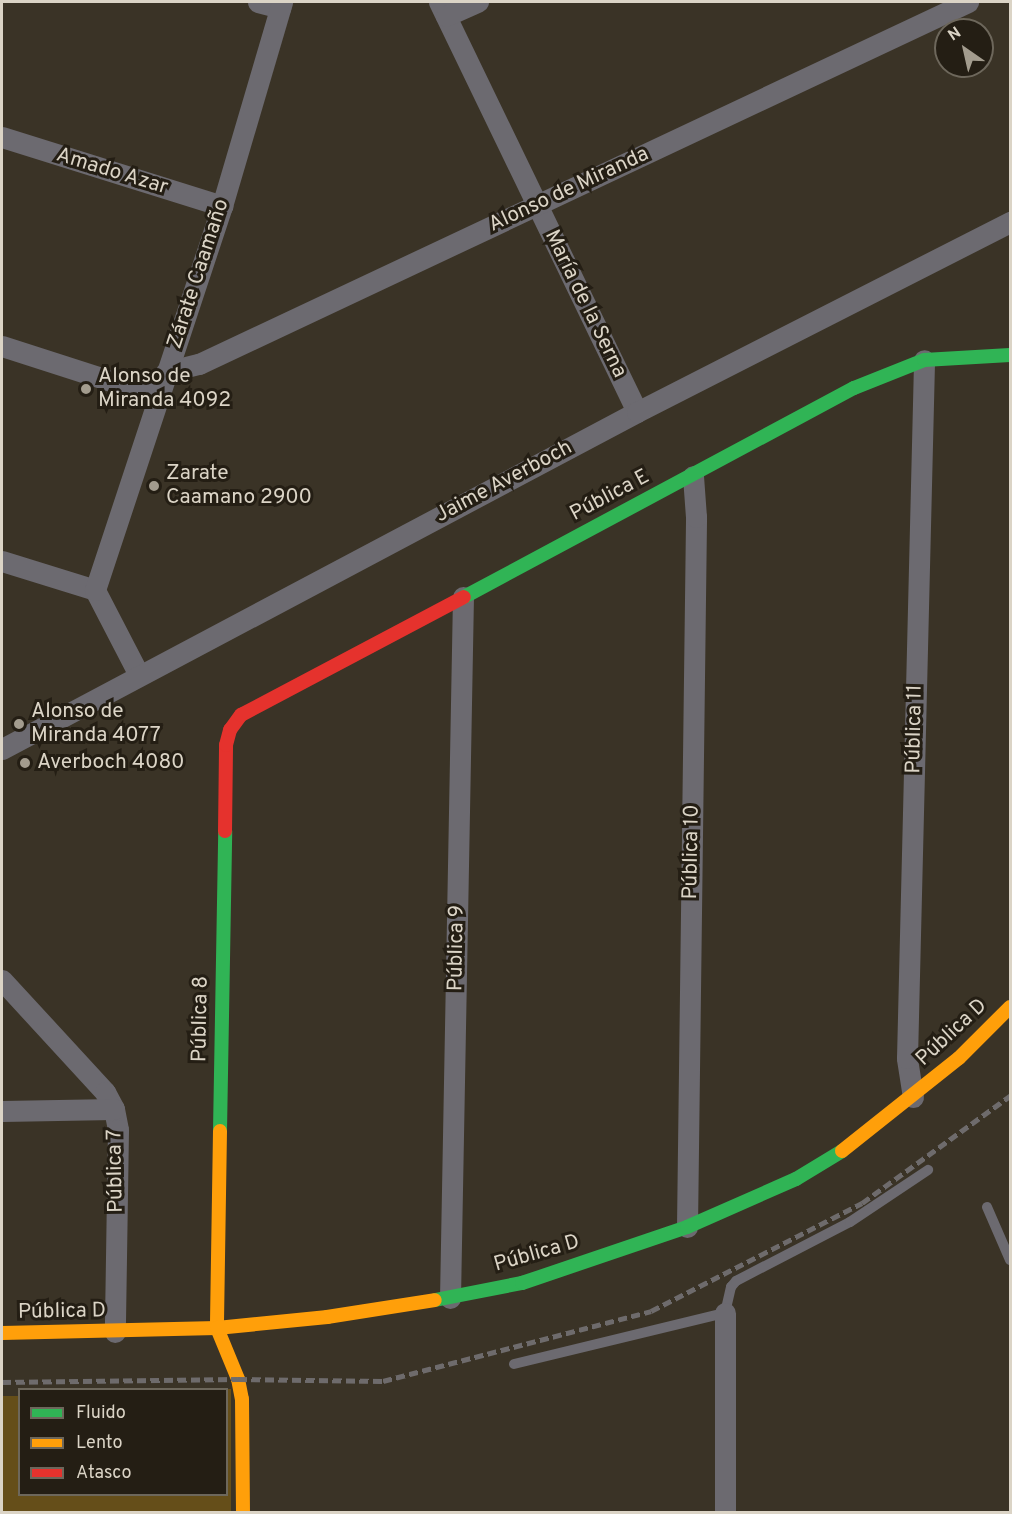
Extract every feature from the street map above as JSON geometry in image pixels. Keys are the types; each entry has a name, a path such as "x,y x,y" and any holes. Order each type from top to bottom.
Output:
{"street":[{"path":"258,2 281,5"},
{"path":"443,9 478,2"},
{"name":"Alonso de Miranda","path":"166,372 199,364 969,2"},
{"name":"Zárate Caamaño","path":"95,590 222,206 281,5"},
{"name":"María de la Serna","path":"443,9 637,412"},
{"name":"Amado Azar","path":"2,137 222,206"},
{"name":"Jaime Averboch","path":"2,749 637,412 1011,222"},
{"path":"2,346 158,396"},
{"name":"Pública E","path":"241,715 693,476 854,388 924,360 1011,355"},
{"name":"Pública 11","path":"913,1097 907,1059 924,360"},
{"name":"Pública 10","path":"687,1227 696,517 693,476"},
{"path":"2,561 95,590 139,675"},
{"name":"Pública 9","path":"450,1298 463,597"},
{"name":"Pública 8","path":"218,1328 226,745 230,730 241,715"},
{"name":"Pública 7","path":"2,980 105,1092 114,1109 118,1130 116,1332"},
{"name":"Pública D","path":"2,1333 218,1328 327,1317 450,1298 522,1283 687,1227 796,1179 844,1150 913,1097 1011,1007"},
{"path":"2,1111 114,1109"},
{"path":"725,1313 725,1512"},
{"path":"218,1328 238,1379 242,1399 243,1512"}],"lane":[{"path":"514,1364 725,1313 730,1287 736,1281 850,1222 928,1170"},
{"path":"987,1207 1011,1260"}],"shaded area":[{"path":"228,1389 231,1389 231,1512 2,1512 2,1396 18,1396 18,1496 228,1496"}],"railway":[{"path":"2,1382 238,1379 383,1381 651,1311 862,1203 1010,1096"}],"traffic: fast":[{"path":"464,597 854,388 924,360 1010,355"},
{"path":"220,1131 225,831"},
{"path":"435,1300 522,1283 687,1227 796,1179 842,1151"}],"traffic: slow":[{"path":"842,1151 959,1058 1010,1007"},
{"path":"220,1131 217,1328 238,1379 242,1399 243,1512"},
{"path":"2,1333 217,1328 327,1317 435,1300"}],"traffic: jam":[{"path":"225,831 226,745 230,730 241,715 464,597"}],"place":[{"name":"Alonso de Miranda 4092","path":"86,389"},
{"name":"Zarate Caamano 2900","path":"154,486"},
{"name":"Alonso de Miranda 4077","path":"19,724"},
{"name":"Averboch 4080","path":"25,763"}]}
